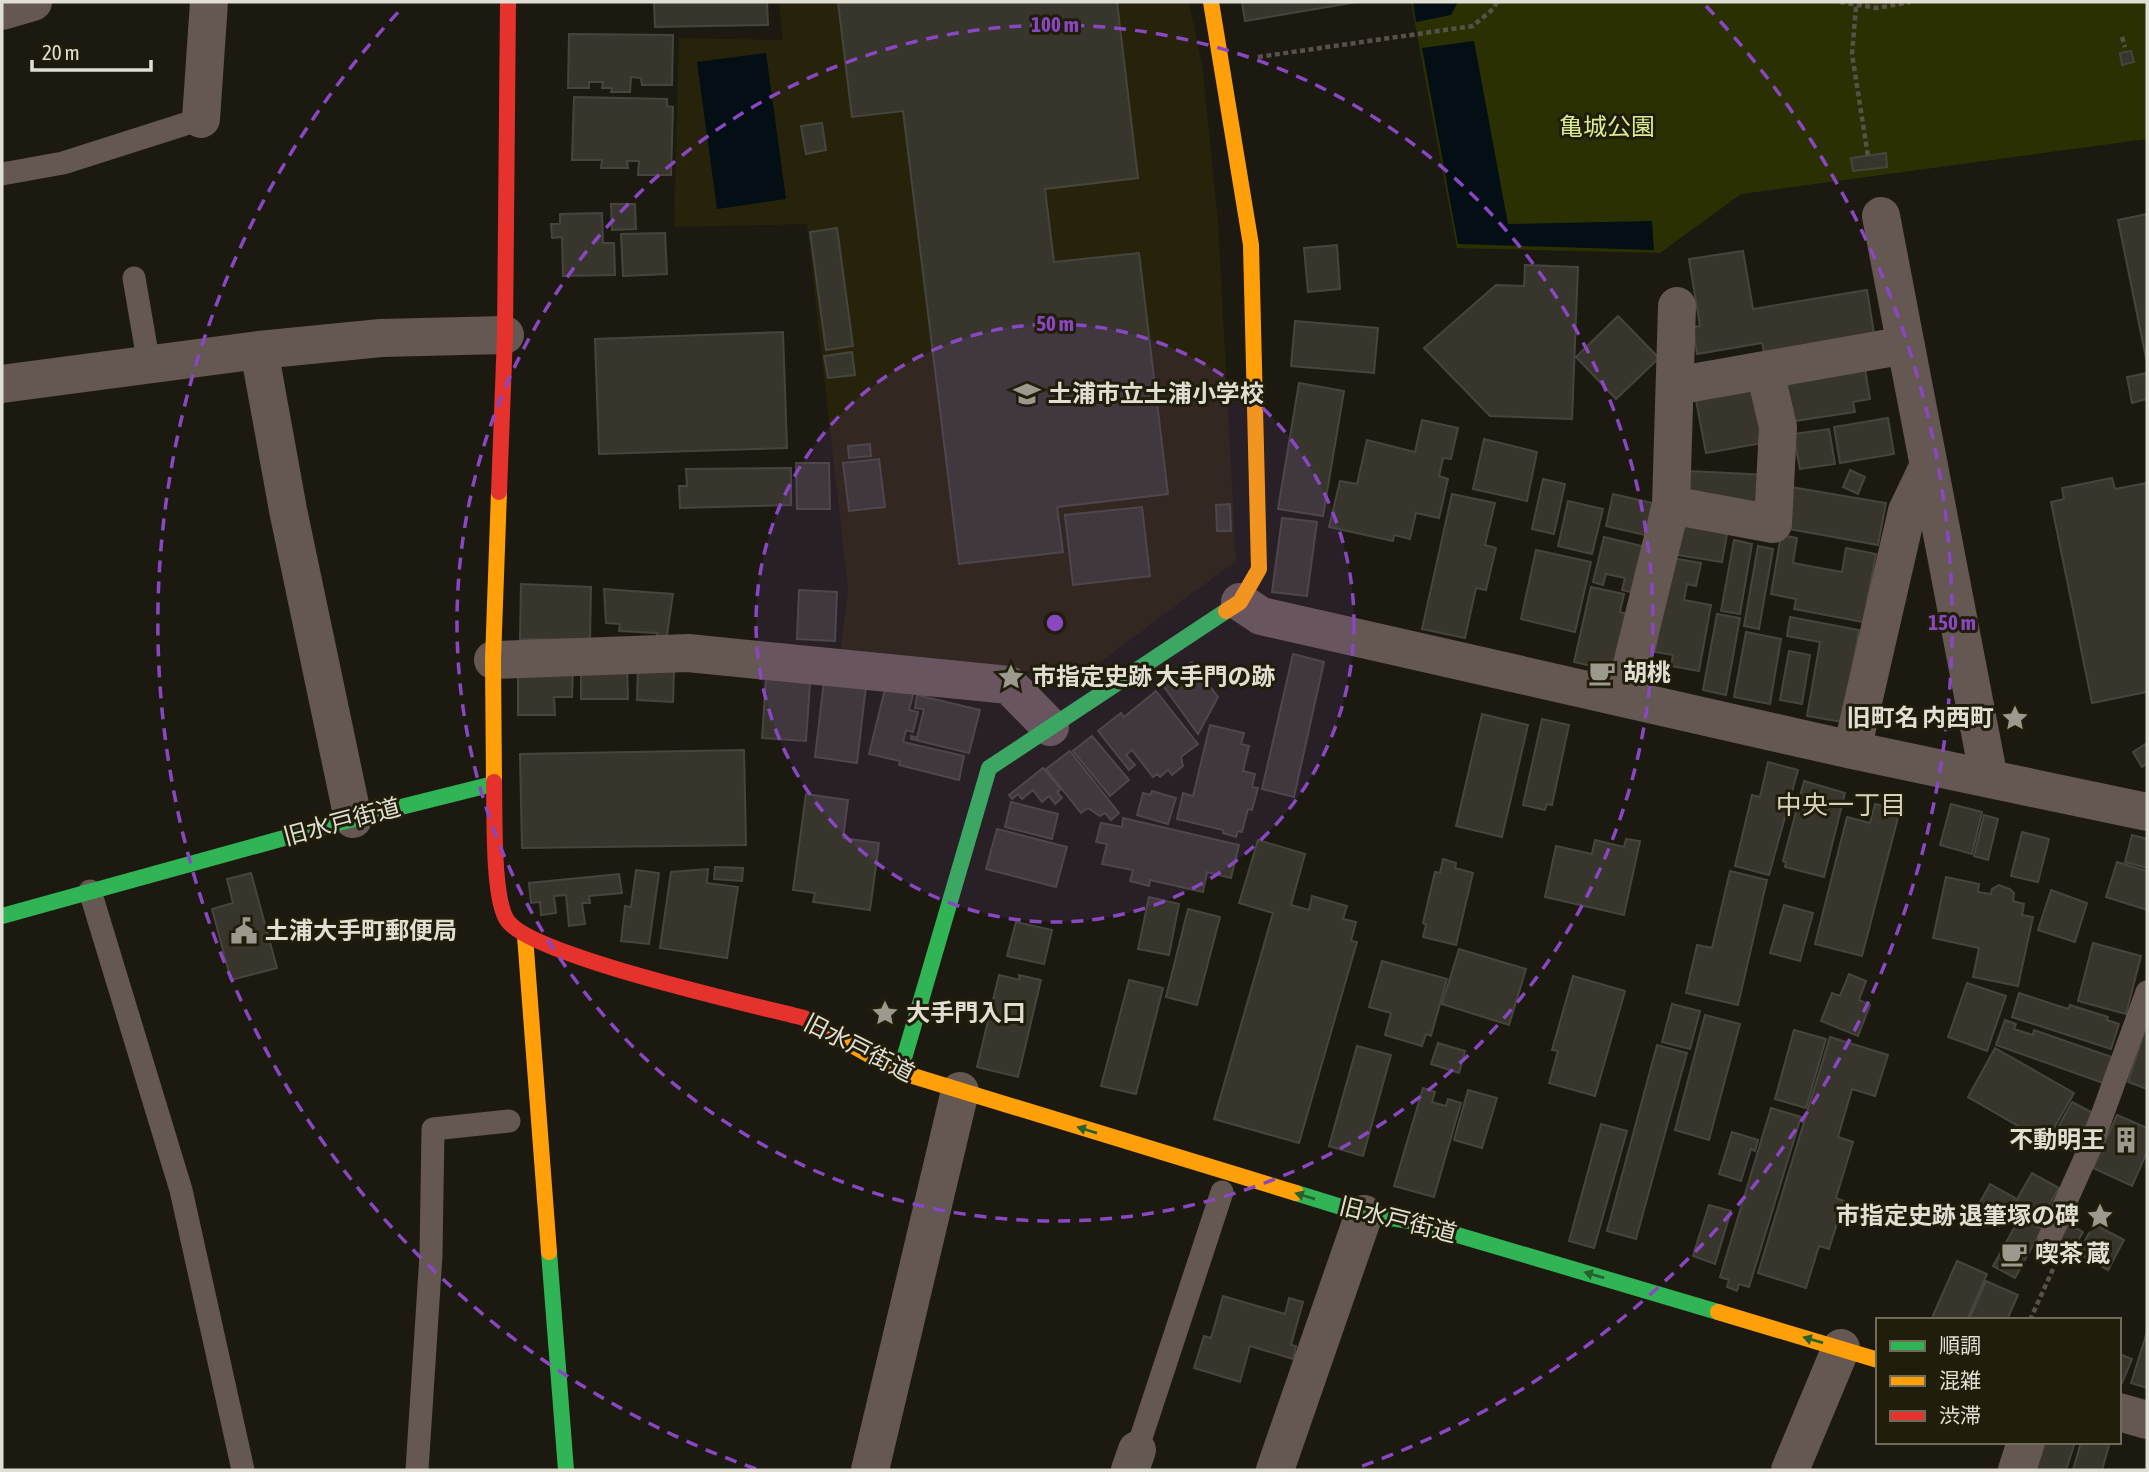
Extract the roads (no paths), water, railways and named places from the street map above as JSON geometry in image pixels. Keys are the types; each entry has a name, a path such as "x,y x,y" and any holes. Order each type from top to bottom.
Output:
{"street":[{"path":"2,11 33,2"},
{"path":"201,119 209,2"},
{"path":"493,784 493,660 505,334 508,2"},
{"path":"900,1072 989,768 1240,602 1259,569 1251,245 1211,2"},
{"path":"1881,216 1989,779"},
{"path":"1624,697 1671,505 1677,306"},
{"path":"2,384 259,350 381,338 505,334"},
{"path":"1675,386 1906,345"},
{"path":"259,350 288,510 353,819"},
{"path":"1671,505 1773,524 1778,427 1765,371"},
{"path":"1852,750 1907,511 1929,465"},
{"path":"1240,602 1261,616 1852,750 2147,812"},
{"path":"493,660 688,653 1009,685 1050,727"},
{"name":"旧水戸街道","path":"2,916 353,819 493,784 500,899 507,920 525,936 589,961 804,1018 900,1072 960,1091 1364,1214 1410,1221 1876,1359"},
{"path":"525,936 566,1470"},
{"path":"870,1470 960,1091"},
{"path":"1275,1470 1364,1214"},
{"path":"1790,1470 1841,1348"},
{"path":"2121,1413 2147,1420"},
{"path":"2017,1470 2025,1444"}],"lane":[{"path":"2,174 62,163 201,119"},
{"path":"134,278 149,365"},
{"path":"90,891 181,1190 243,1470"},
{"path":"2053,1250 2147,992"},
{"path":"417,1470 431,1255 433,1129 509,1121"},
{"path":"1133,1460 1222,1192"}],"place":[{"name":"土浦市立土浦小学校","path":"1027,394"},
{"name":"胡桃","path":"1602,673"},
{"name":"市指定史跡 大手門の跡","path":"1011,677"},
{"name":"旧町名 内西町","path":"2015,718"},
{"name":"土浦大手町郵便局","path":"244,931"},
{"name":"大手門入口","path":"885,1013"},
{"name":"不動明王","path":"2126,1140"},
{"name":"市指定史跡 退筆塚の碑","path":"2100,1216"},
{"name":"喫茶 蔵","path":"2014,1254"}],"district":[{"name":"中央一丁目","path":"1841,805"}],"park label":[{"name":"亀城公園","path":"1607,127"}]}
